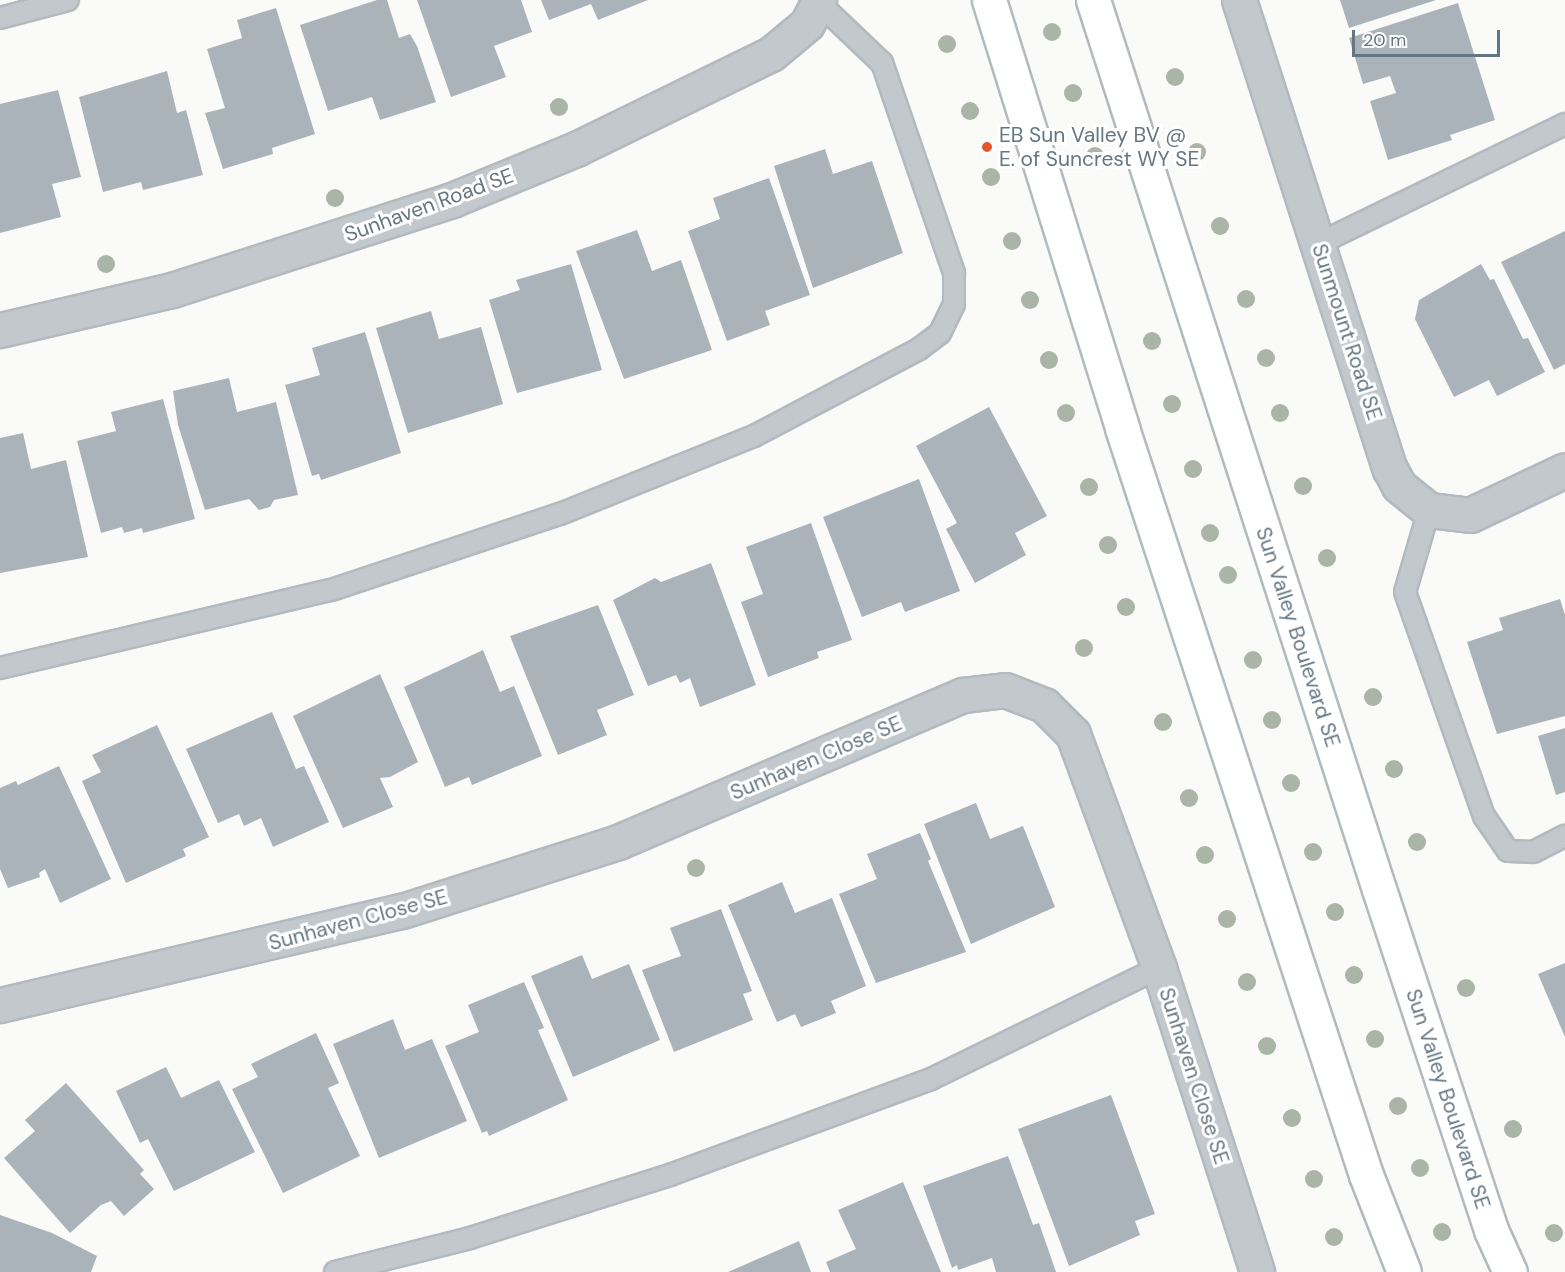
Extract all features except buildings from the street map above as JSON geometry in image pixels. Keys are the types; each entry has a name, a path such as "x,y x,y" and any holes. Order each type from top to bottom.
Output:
{"main road":[{"path":"989,0 1126,439 1366,1175 1404,1272"},
{"name":"Sun Valley Boulevard SE","path":"1093,0 1379,889 1491,1230 1510,1272"}],"street":[{"name":"Sunmount Road SE","path":"1239,0 1390,469 1413,500 1430,510"},
{"name":"Sunhaven Road SE","path":"0,330 172,290 452,200 576,149 771,54 807,24 818,1"},
{"path":"1430,510 1470,515 1565,470"},
{"name":"Sunhaven Close SE","path":"0,1005 392,914 618,842 963,695 984,691 1025,696 1044,705 1073,734 1159,968 1257,1272"}],"lane":[{"path":"0,18 68,0"},
{"path":"0,668 331,590 560,514 754,436 919,349 940,333 954,304 954,273 882,63 818,1"},
{"path":"1318,244 1565,124"},
{"path":"1430,510 1405,592 1484,816 1508,851 1533,852 1565,836"},
{"path":"335,1272 470,1238 670,1175 931,1078 1159,968"}],"place":[{"name":"EB Sun Valley BV @ E. of Suncrest WY SE","path":"987,147"}]}
